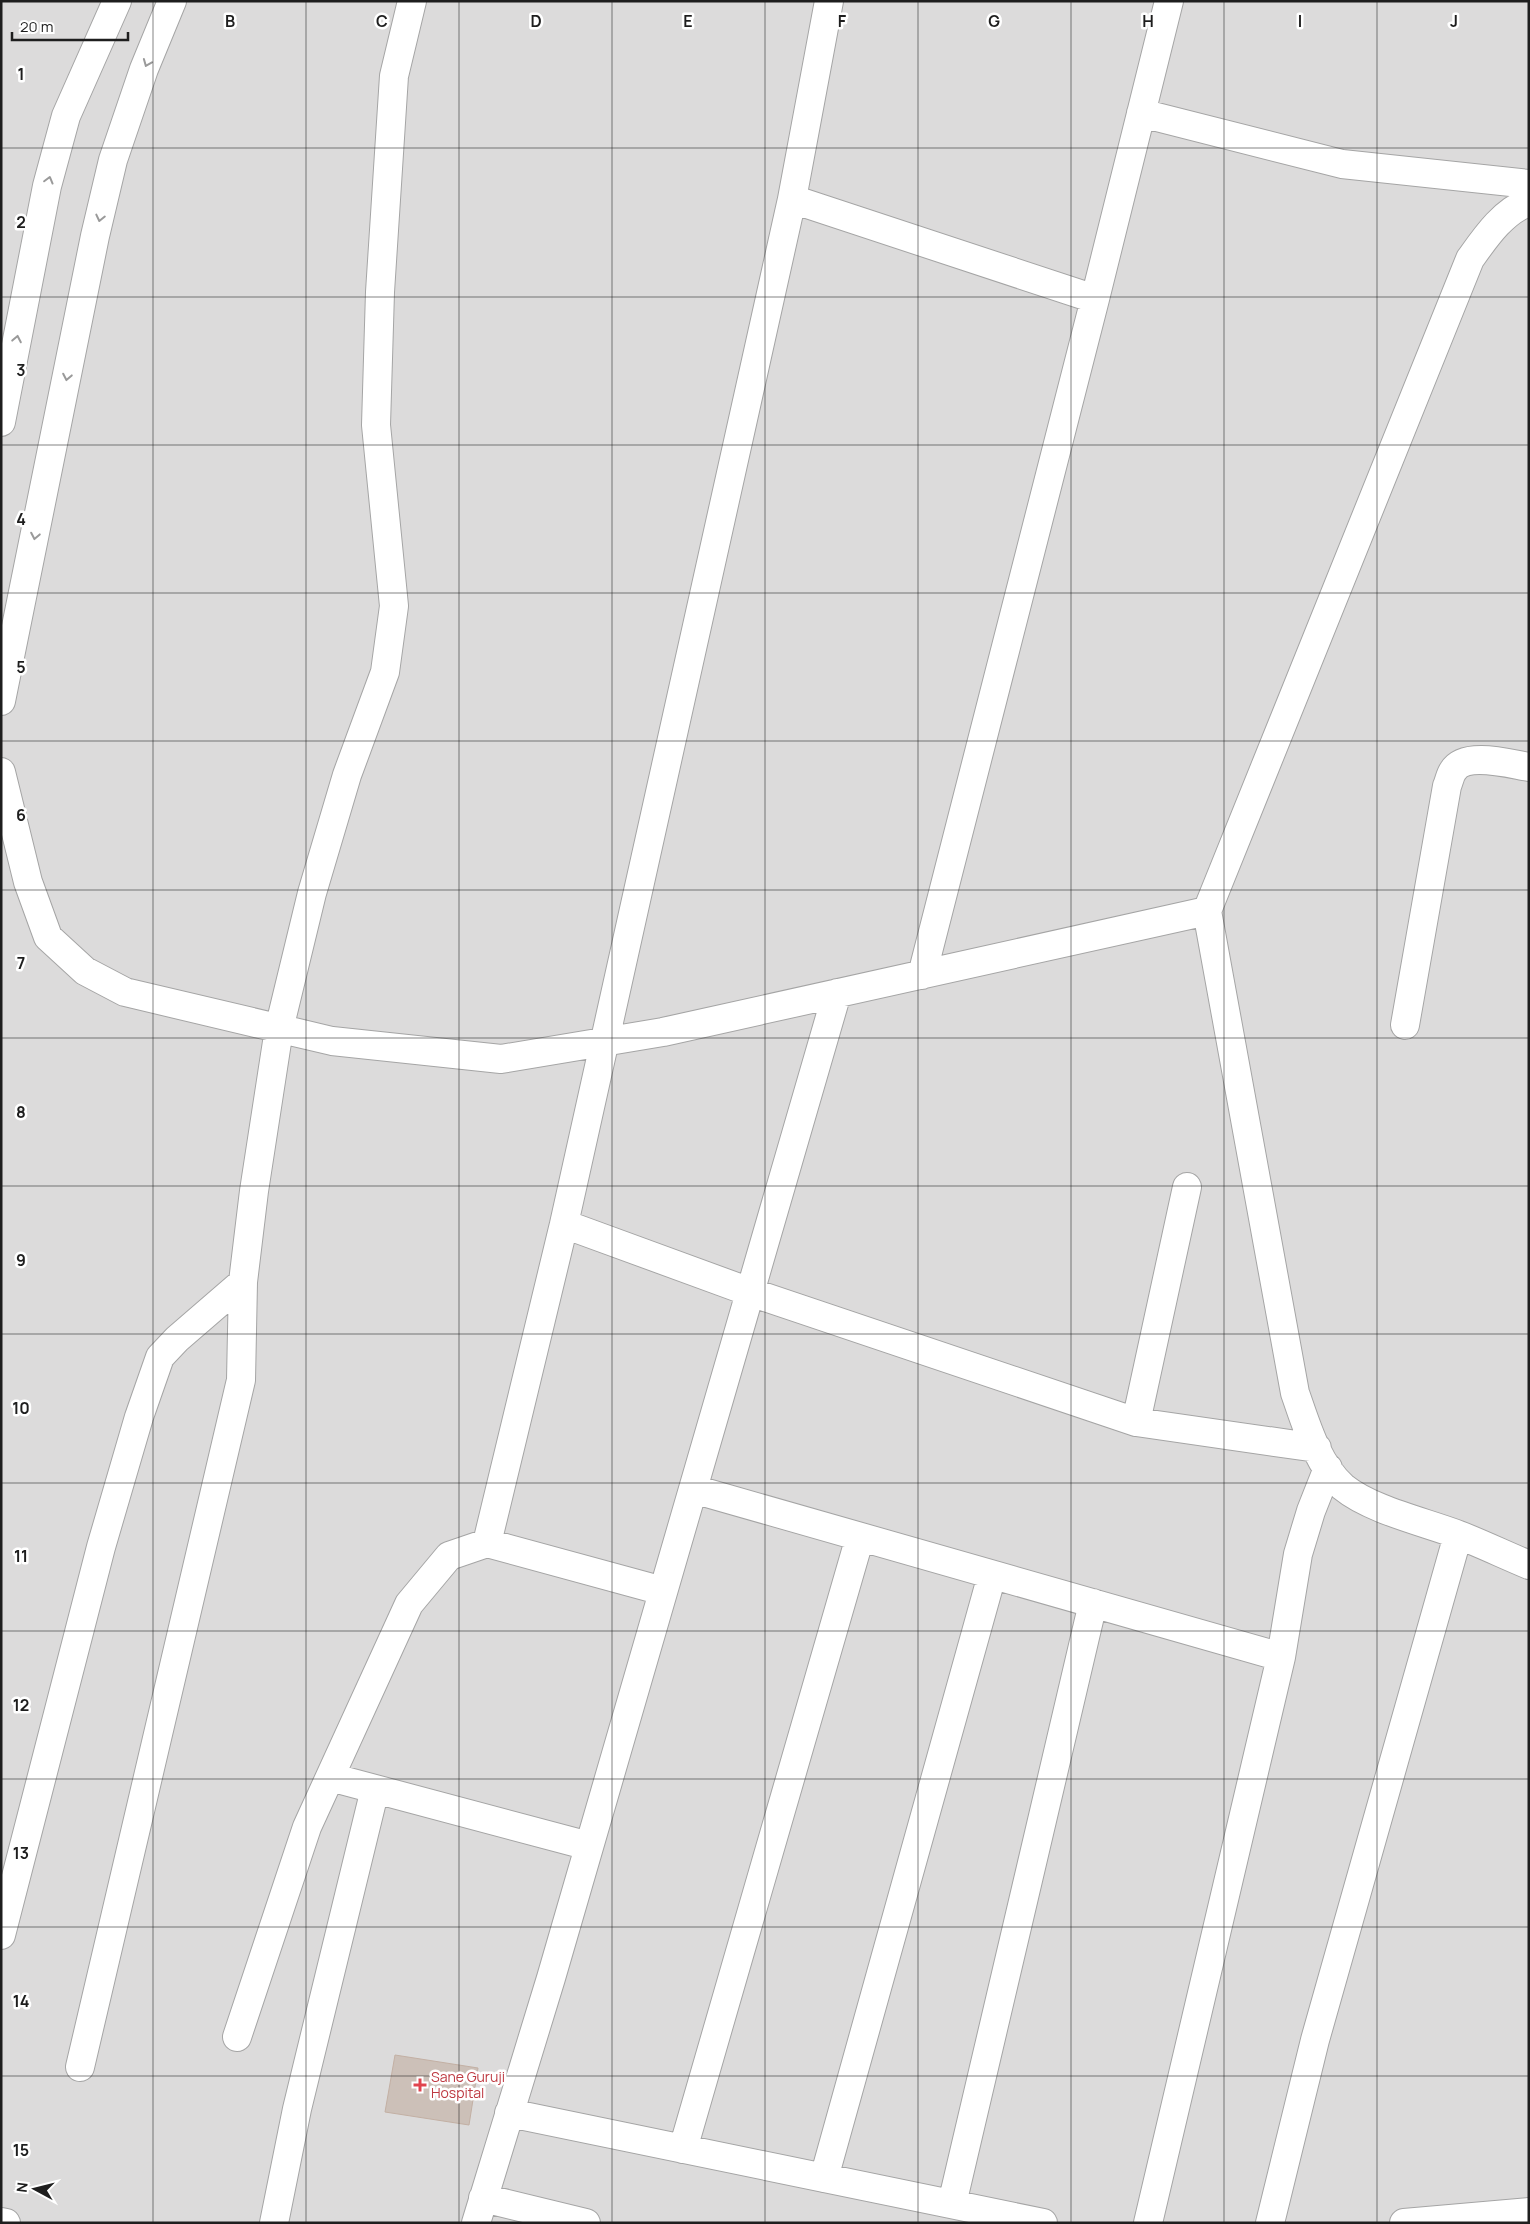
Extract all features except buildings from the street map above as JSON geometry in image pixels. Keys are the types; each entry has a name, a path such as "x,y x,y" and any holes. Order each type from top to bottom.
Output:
{"street":[{"path":"1,422 47,186 66,116 117,1"},
{"path":"1,701 95,236 113,160 144,69 172,1"},
{"path":"80,2067 241,1380 243,1282 254,1190 279,1029 312,893 347,775 387,663 394,606 376,425 380,292 394,76 412,1"},
{"path":"487,1543 564,1224 792,199 829,1"},
{"path":"922,975 1095,299 1169,1"},
{"path":"1141,113 1342,164 1529,184"},
{"path":"792,199 1095,299"},
{"path":"1529,202 1520,206 1490,231 1470,259 1207,911 1295,1393 1323,1458 1343,1487 1378,1507 1458,1535 1529,1564"},
{"path":"1405,1025 1447,786 1453,770 1466,761 1486,760 1529,767"},
{"path":"1,772 28,882 48,937 85,971 126,992 332,1041 501,1059 663,1032 1207,911"},
{"path":"586,2223 480,2210 589,1846 837,993"},
{"path":"1136,1422 1187,1187"},
{"path":"564,1224 750,1292 1136,1422 1323,1458"},
{"path":"1,1935 101,1548 139,1417 160,1357 177,1338 243,1282"},
{"path":"1148,2223 1281,1656 1298,1554 1323,1458"},
{"path":"693,1490 1281,1656"},
{"path":"1270,2223 1315,2040 1458,1535"},
{"path":"683,2149 860,1537"},
{"path":"237,2037 307,1827 409,1604 449,1556 487,1543 663,1591"},
{"path":"824,2178 992,1575"},
{"path":"952,2204 1094,1603"},
{"path":"330,1777 589,1846"},
{"path":"274,2223 297,2109 375,1789"},
{"path":"509,2113 1043,2223"},
{"path":"1404,2223 1529,2212"},
{"path":"1,2222 6,2223"}],"shaded area":[{"path":"1,1 1529,1 1529,2223 1,2223"}],"place":[{"name":"Sane Guruji Hospital","path":"420,2085"}]}
